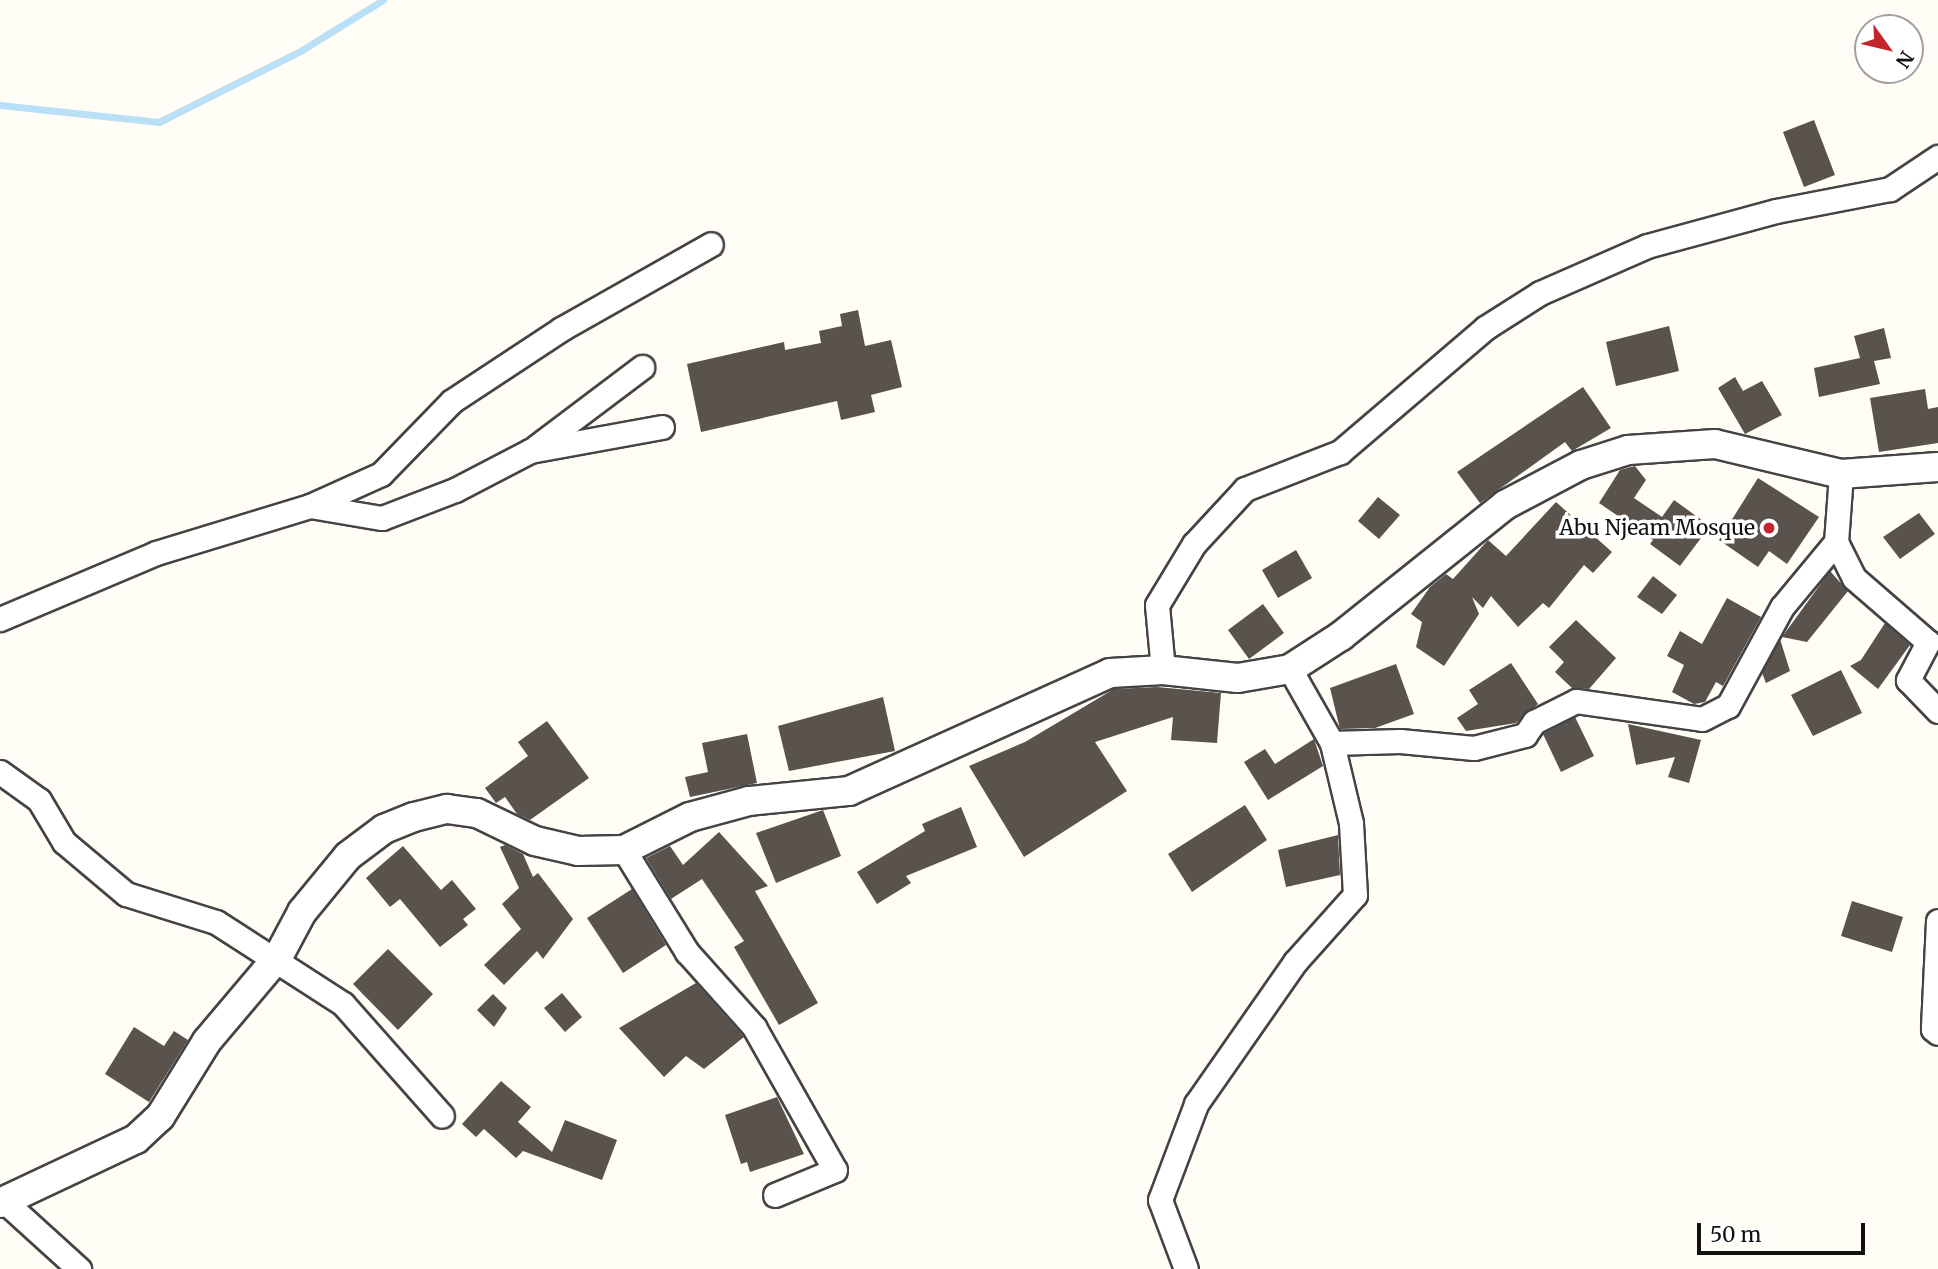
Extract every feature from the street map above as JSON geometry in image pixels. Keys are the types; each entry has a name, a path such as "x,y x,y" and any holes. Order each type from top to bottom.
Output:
{"street":[{"path":"1163,670 1157,605 1194,544 1245,489 1340,452 1507,314 1540,293 1647,246 1776,211 1890,190 1938,157"},
{"path":"0,619 156,553 310,506 381,474 452,401 561,329 711,244"},
{"path":"310,506 382,518 455,490 530,451 642,367"},
{"path":"530,451 662,427"},
{"path":"79,1269 2,1201 136,1139 160,1116 207,1041 278,957 302,912 348,856 384,829 414,817 447,809 477,813 536,841 578,851 624,850 690,817 749,801 849,791 1110,673 1163,670 1238,678 1290,669 1341,636 1505,505 1581,465 1628,450 1715,444 1841,474 1938,467"},
{"path":"1841,474 1836,542 1854,578 1928,642 1908,680 1938,711"},
{"path":"1332,743 1400,741 1474,748 1525,735 1534,722 1576,701 1702,719 1728,706 1782,607 1836,542"},
{"path":"1186,1269 1160,1200 1196,1104 1295,962 1355,895 1351,823 1332,743 1290,669"},
{"path":"0,772 38,800 64,842 126,894 216,922 278,957 343,1004 442,1116"},
{"path":"624,850 687,952 754,1027 835,1170 775,1195"},
{"path":"1938,921 1933,1029 1938,1033"}],"building":[{"path":"1814,120 1835,175 1804,187 1783,132"},
{"path":"858,310 865,346 891,340 902,387 871,395 875,412 841,420 837,401 701,432 687,364 784,342 785,350 821,343 819,331 842,326 840,314"},
{"path":"1669,326 1679,371 1616,386 1606,342"},
{"path":"1884,328 1891,358 1874,361 1880,384 1819,397 1814,368 1860,358 1854,336"},
{"path":"1735,377 1743,391 1762,381 1782,415 1745,434 1718,388"},
{"path":"1583,387 1611,428 1572,451 1565,442 1480,503 1457,472"},
{"path":"1925,389 1928,409 1938,407 1938,443 1879,452 1870,398"},
{"path":"1635,466 1646,480 1634,498 1662,517 1674,500 1710,526 1680,566 1650,544 1653,540 1599,503 1620,470"},
{"name":"Abu Njeam Mosque","path":"1758,478 1819,517 1787,564 1769,551 1758,567 1719,540"},
{"path":"1378,497 1400,515 1379,539 1358,521"},
{"path":"1556,502 1612,552 1593,573 1584,565 1549,608 1543,603 1518,627 1491,596 1483,608 1472,597 1479,614 1444,666 1416,647 1422,622 1411,614 1430,587 1446,574 1453,579 1488,540 1506,556"},
{"path":"1919,513 1935,534 1900,559 1883,537"},
{"path":"1296,550 1312,578 1278,598 1262,570"},
{"path":"1830,571 1848,591 1807,642 1782,637"},
{"path":"1653,576 1677,595 1662,614 1637,597"},
{"path":"1727,598 1761,617 1723,686 1716,682 1705,702 1694,704 1672,692 1684,665 1667,656 1680,631 1702,644"},
{"path":"1263,604 1284,633 1249,659 1228,630"},
{"path":"1576,620 1616,658 1589,689 1572,688 1555,672 1564,662 1549,647"},
{"path":"1885,623 1910,645 1878,689 1850,666 1861,660"},
{"path":"1780,639 1790,671 1766,683 1762,673"},
{"path":"1511,663 1538,704 1516,723 1466,731 1457,718 1478,704 1469,690"},
{"path":"1396,664 1414,714 1375,728 1340,729 1330,688"},
{"path":"1841,670 1862,713 1813,736 1791,695"},
{"path":"1157,687 1221,693 1217,743 1171,740 1173,717 1095,742 1127,791 1024,857 969,766 1025,742 1114,689"},
{"path":"883,697 895,751 789,771 778,726"},
{"path":"1575,717 1594,756 1561,772 1543,734"},
{"path":"547,721 589,778 530,820 517,814 505,797 496,803 485,788 528,756 518,742"},
{"path":"1628,724 1701,740 1689,783 1668,777 1675,757 1636,765"},
{"path":"747,734 757,783 690,797 685,777 708,772 702,743"},
{"path":"1314,739 1323,766 1268,800 1244,762 1265,749 1275,764"},
{"path":"1245,805 1267,840 1192,892 1168,854"},
{"path":"961,807 977,847 906,876 911,883 877,904 857,872 925,831 922,824"},
{"path":"823,810 841,856 776,883 756,833"},
{"path":"719,832 768,886 755,891 818,1003 779,1025 734,947 744,941 702,879 671,899 646,858 670,846 683,865"},
{"path":"1338,835 1340,875 1286,887 1278,850"},
{"path":"505,845 523,854 533,877 538,873 573,919 543,959 537,951 504,985 484,965 521,929 502,904 519,888 500,847"},
{"path":"403,846 441,890 452,880 476,909 463,919 468,925 440,947 400,899 390,907 366,878"},
{"path":"632,889 666,945 623,973 587,918"},
{"path":"1852,901 1903,917 1892,952 1841,936"},
{"path":"388,949 433,994 398,1030 353,984"},
{"path":"696,983 744,1037 704,1069 686,1056 664,1077 619,1028"},
{"path":"562,993 582,1017 565,1032 544,1008"},
{"path":"493,994 507,1008 494,1027 477,1010"},
{"path":"134,1027 164,1046 174,1031 188,1040 149,1102 105,1074"},
{"path":"501,1081 531,1107 518,1122 552,1152 565,1120 617,1140 602,1180 523,1151 516,1158 484,1129 476,1137 462,1124"},
{"path":"777,1097 804,1154 750,1172 747,1162 741,1164 725,1115"}],"waterway":[{"path":"0,105 159,122 302,50 383,0"}],"place":[{"name":"Abu Njeam Mosque","path":"1769,528"}]}
